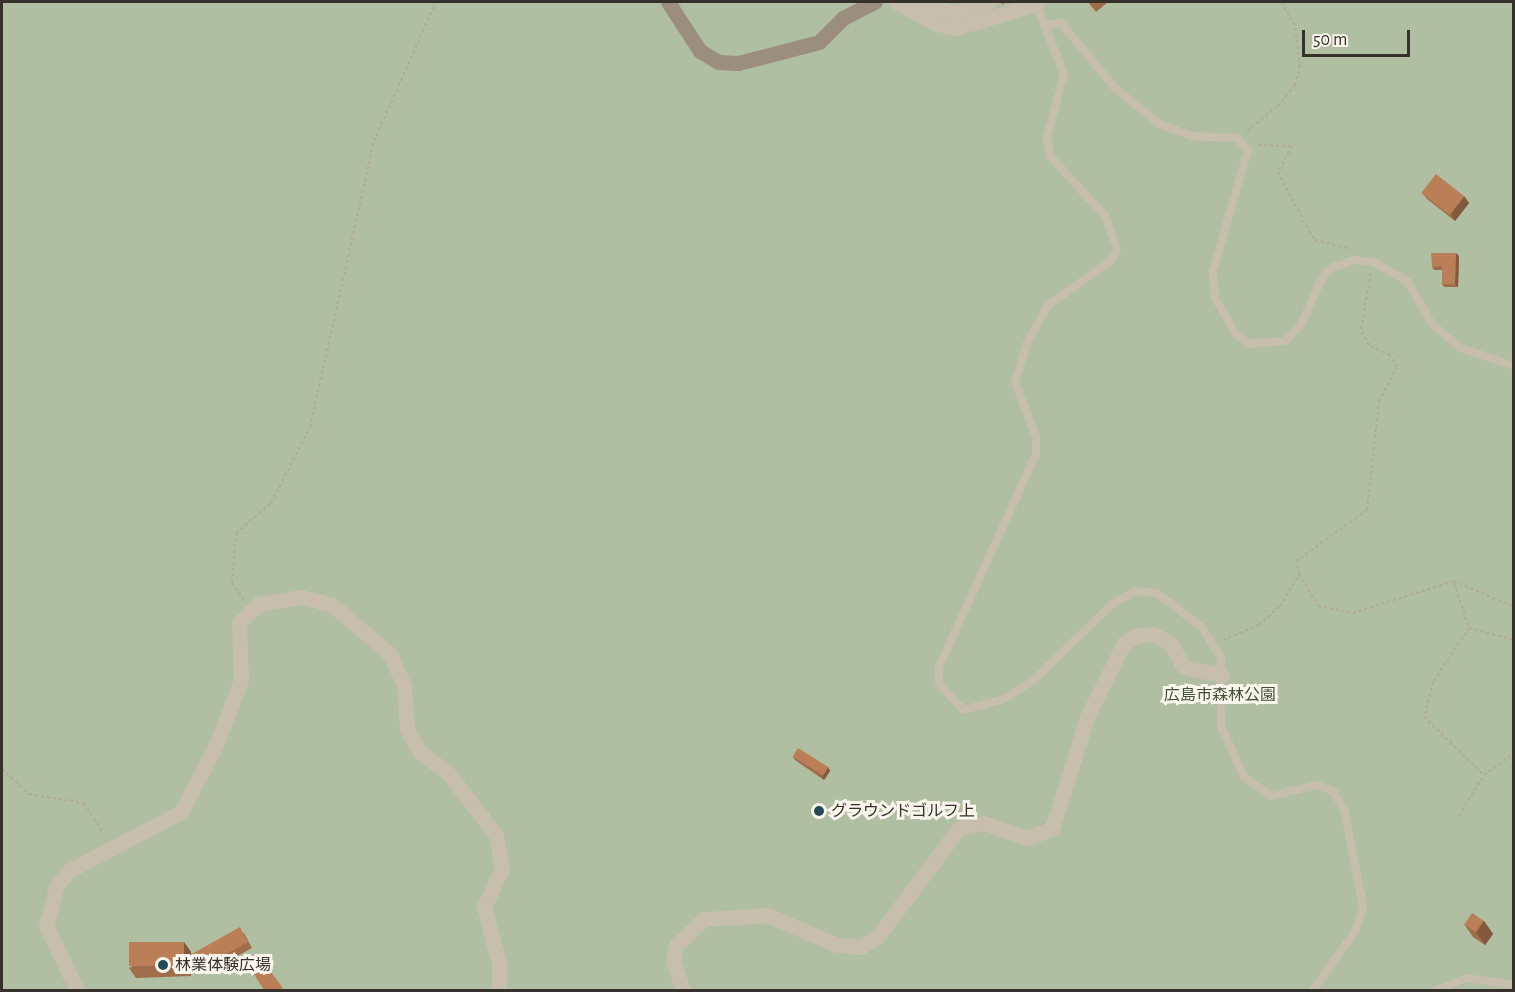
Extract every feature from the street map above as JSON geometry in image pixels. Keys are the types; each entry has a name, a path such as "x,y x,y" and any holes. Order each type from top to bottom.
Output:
{"street":[{"path":"668,2 700,51 718,62 738,63 819,42 843,18 875,2"},
{"path":"896,2 936,24 956,28 1032,3"},
{"path":"918,2 954,13 988,2"},
{"path":"77,990 50,940 50,904 70,870 169,822 192,795 235,700 243,664 239,623 252,609 285,597 316,598 351,619 400,668 407,729 420,752 448,772 477,808 502,853 502,868 484,908 499,963 499,990"},
{"path":"683,990 673,961 676,946 704,919 767,915 837,945 861,947 878,936 959,828 984,823 1027,838 1052,829 1087,717 1124,643 1135,636 1154,634 1171,644 1184,667 1222,675"}],"lane":[{"path":"1032,3 1046,25 1064,74 1047,137 1050,156 1105,216 1117,249 1111,261 1048,305 1027,343 1015,382 1036,437 1036,454 939,667 939,683 963,710 1004,699 1036,678 1111,605 1135,591 1157,593 1215,643 1222,675 1221,726 1245,777 1270,796 1317,785 1333,791 1344,809 1363,906 1356,930 1313,990"},
{"path":"1046,25 1060,23 1115,88 1159,124 1192,136 1237,138 1248,150 1213,270 1215,298 1236,334 1249,344 1285,341 1302,323 1333,267 1355,260 1373,262 1407,281 1432,324 1461,348 1514,366"},
{"path":"1437,990 1466,978 1514,985"}],"path":[{"path":"252,609 232,583 236,533 271,503 310,427 374,141 435,2"},
{"path":"1237,138 1295,85 1300,45 1281,2"},
{"path":"1248,150 1259,145 1292,146 1278,172 1309,231 1315,240 1356,251"},
{"path":"1373,262 1361,329 1369,345 1390,355 1397,367 1379,401 1372,493 1359,517 1296,561 1299,574 1318,606 1353,613 1454,581 1514,608"},
{"path":"1215,643 1258,625 1280,606 1299,574"},
{"path":"1454,581 1469,628"},
{"path":"1469,628 1514,640"},
{"path":"1469,628 1433,682 1424,717 1484,775"},
{"path":"1459,816 1484,775 1514,753"},
{"path":"2,769 30,794 84,803 113,850"}],"green space":[{"name":"広島市森林公園","path":"2,2 1513,2 1513,990 2,990"}],"building":[{"path":"1436,174 1464,196 1450,215 1421,193"},
{"path":"1431,253 1456,253 1455,284 1442,284 1442,266 1432,267"},
{"path":"798,748 829,767 823,776 793,756"},
{"path":"1472,913 1484,921 1476,932 1464,925"},
{"path":"240,927 248,942 219,958 190,955"},
{"path":"129,942 184,942 184,966 129,966"},
{"path":"261,959 283,988 264,990 252,971"}],"place":[{"name":"グラウンドゴルフ上","path":"819,811"},
{"name":"林業体験広場","path":"163,965"}]}
